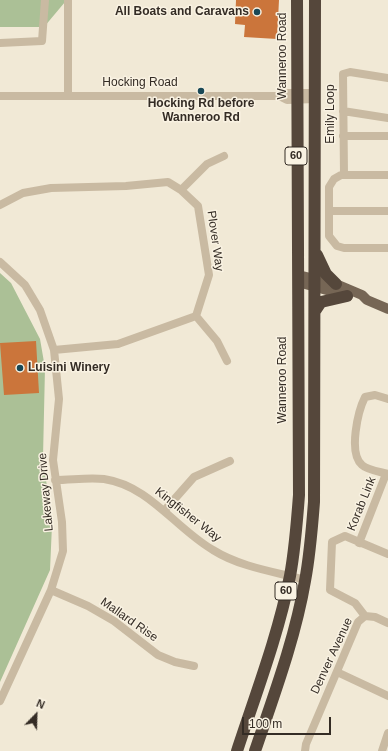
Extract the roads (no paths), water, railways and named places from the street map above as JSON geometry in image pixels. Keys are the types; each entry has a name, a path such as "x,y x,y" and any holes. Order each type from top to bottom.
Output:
{"highway":[{"name":"Wanneroo Road","path":"237,751 270,652 290,576 296,536 298,495 298,278 296,170 298,97 297,0"},
{"name":"60","path":"255,751 289,651 306,580 314,502 316,312 315,0"},
{"path":"315,250 326,274 336,284"},
{"path":"316,312 321,302 347,296"}],"main road":[{"path":"298,278 316,283 361,301 367,300"},
{"path":"316,283 336,284 362,295 367,300 388,309"}],"street":[{"path":"0,43 42,41 45,0"},
{"path":"68,0 68,96"},
{"name":"Emily Loop","path":"344,175 343,74 350,72 388,78"},
{"name":"Hocking Road","path":"0,96 279,96 287,100 298,97 315,96"},
{"path":"343,111 388,118"},
{"path":"343,136 388,136"},
{"path":"182,190 207,164 224,156"},
{"path":"388,175 344,175 334,179 330,183 329,211 329,236 337,246 344,248 388,248"},
{"name":"Plover Way","path":"0,205 23,193 51,188 126,186 168,182 182,190 198,206 209,275 196,316"},
{"path":"329,211 388,211"},
{"name":"Lakeway Drive","path":"0,262 25,285 40,310 54,350 59,399 53,460 62,522 62,551 51,590 0,701"},
{"path":"54,350 118,344 196,316 217,341 227,361"},
{"path":"387,474 362,466 354,444 361,405 365,397 375,395 388,399"},
{"path":"164,511 194,477 230,461"},
{"name":"Korab Link","path":"359,543 387,474"},
{"name":"Kingfisher Way","path":"56,480 103,479 120,483 142,493 187,532 214,551 237,561 306,580"},
{"path":"365,616 355,603 330,590 332,542 345,536 388,554"},
{"name":"Mallard Rise","path":"51,590 88,606 114,621 158,655 175,662 194,666"},
{"name":"Denver Avenue","path":"305,751 306,744 338,672 358,622 365,616 375,617 388,623"},
{"path":"338,672 388,696"},
{"path":"382,751 388,733"}],"place":[{"name":"All Boats and Caravans","path":"257,12"},
{"name":"Hocking Rd before Wanneroo Rd","path":"201,91"},
{"name":"Luisini Winery","path":"20,368"}]}
